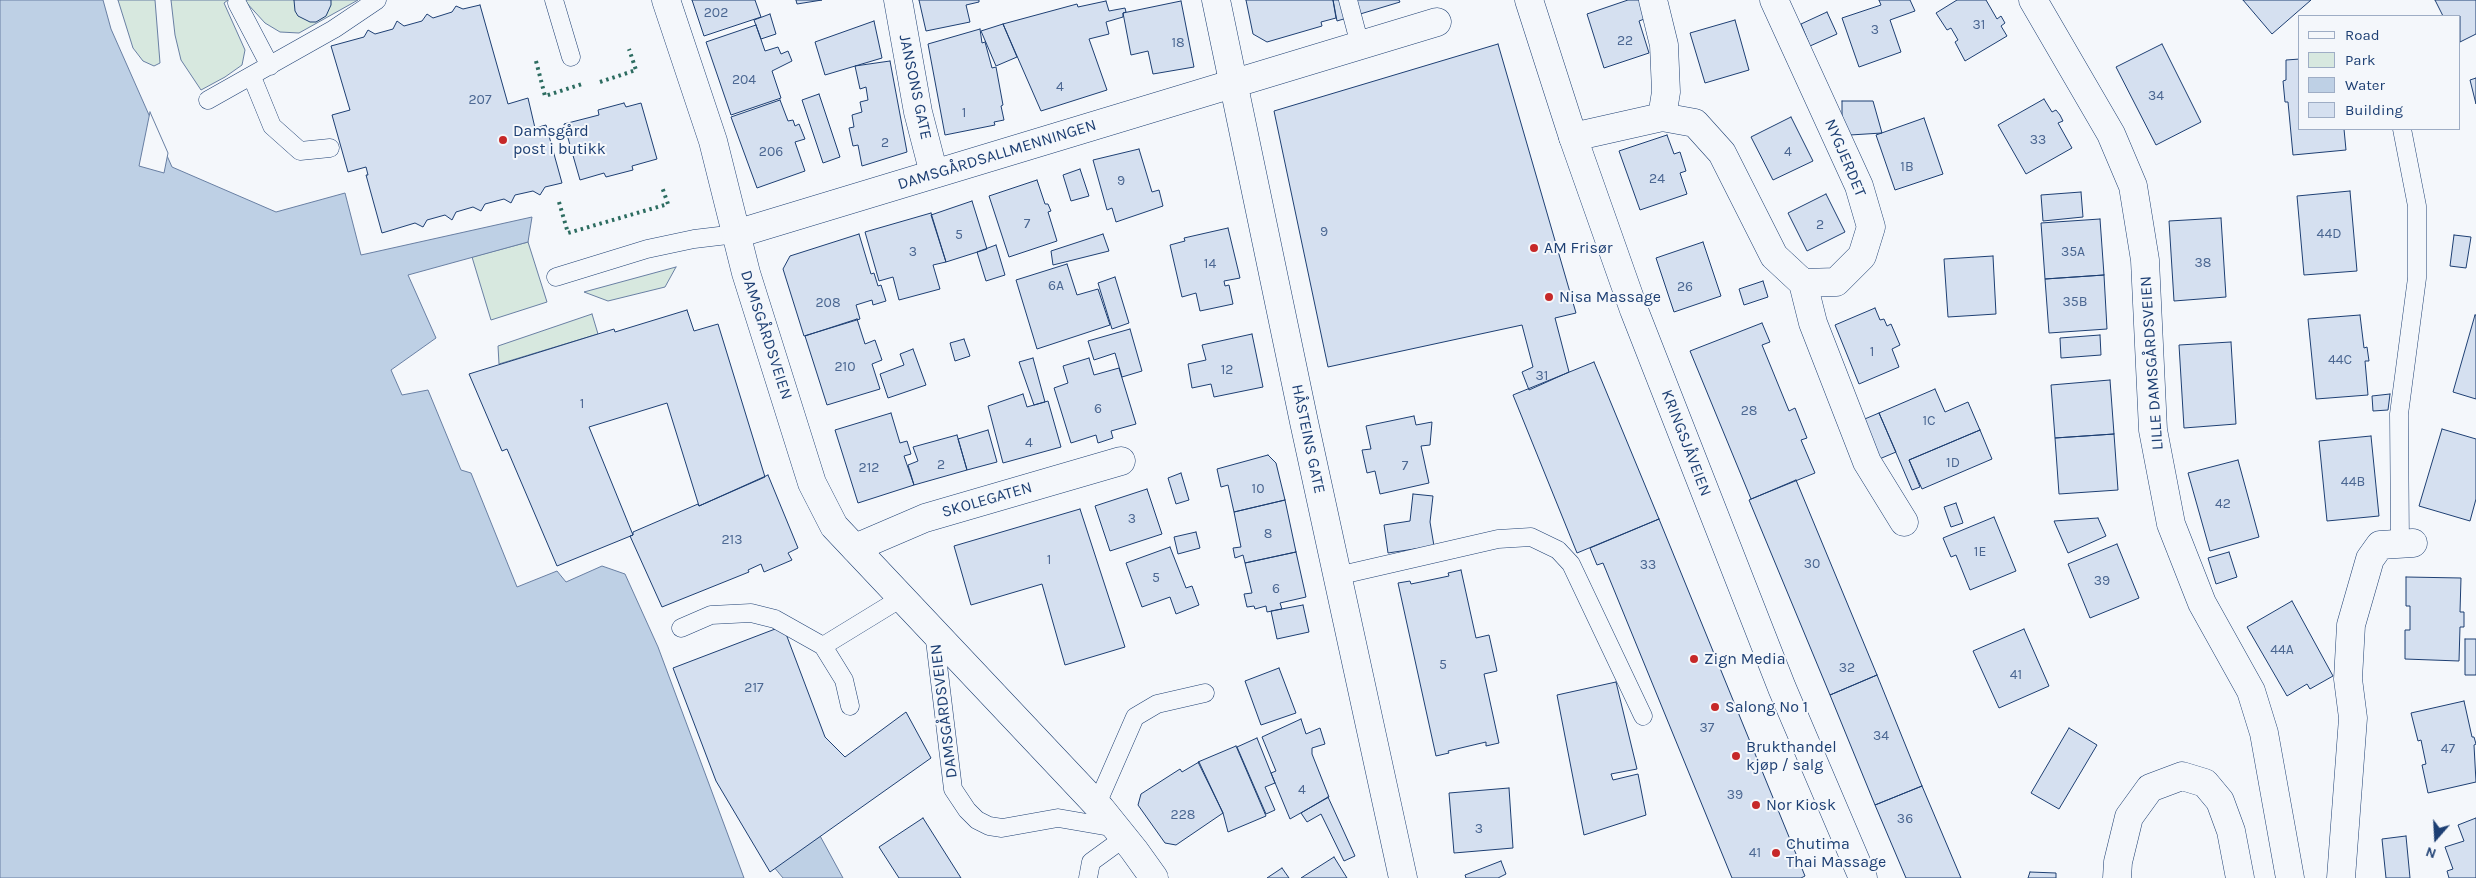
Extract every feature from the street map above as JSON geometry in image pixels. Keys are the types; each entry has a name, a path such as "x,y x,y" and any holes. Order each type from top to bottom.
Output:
{"street":[{"name":"DAMSGÅRDSVEIEN","path":"666,0 713,142 746,273 812,483 834,526 1097,804 1154,878"},
{"name":"JANSONS GATE","path":"898,0 916,102 934,174"},
{"name":"HÅSTEINS GATE","path":"1216,0 1403,878"},
{"name":"KRINGSJÅVEIEN","path":"1529,0 1573,138 1634,310 1782,688 1863,878"},
{"path":"1653,0 1664,45 1666,92 1662,117"},
{"name":"NYGJERDET","path":"1774,0 1859,186 1871,227 1862,256 1836,282 1803,283"},
{"name":"LILLE DAMSGÅRDSVEIEN","path":"2034,0 2111,134 2133,186 2145,260 2153,430 2171,524 2202,603 2251,691 2264,733 2290,878"},
{"name":"DAMSGÅRDSALLMENNINGEN","path":"736,234 1437,22"},
{"path":"1573,138 1662,117 1695,124 1722,153 1774,256 1803,283 1813,323 1867,462 1904,522"},
{"name":"SKOLEGATEN","path":"856,548 925,518 1121,461"},
{"path":"2341,878 2353,718 2348,679 2351,625 2370,559 2380,545 2406,544"},
{"path":"2117,878 2118,862 2129,817 2150,788 2182,776 2205,783 2220,801 2231,831 2240,878"}],"lane":[{"path":"208,100 252,77 334,29 377,0"},
{"path":"554,0 571,57"},
{"path":"1348,0 1360,45"},
{"path":"237,3 270,66"},
{"path":"252,77 272,126 300,151 330,148"},
{"path":"2402,130 2418,206 2417,278 2398,414 2406,544"},
{"name":"DAMSGÅRDSALLMENNINGEN","path":"556,277 647,249 694,239 736,234"},
{"path":"1338,576 1498,538 1531,537 1558,550 1571,564 1643,716"},
{"path":"823,646 903,597"},
{"path":"681,628 712,615 751,613 775,619 823,646 844,680 850,706"},
{"name":"DAMSGÅRDSVEIEN","path":"934,632 953,789 967,810 977,820 989,826 1002,828 1058,818 1120,833"},
{"path":"1097,804 1135,717 1157,704 1205,693"},
{"path":"1088,878 1091,862 1120,833"}],"green space":[{"path":"118,0 155,0 160,63 154,66 143,61 133,48"},
{"path":"171,0 228,0 224,3 245,50 242,65 201,90 181,60 175,35"},
{"path":"244,0 358,0 299,33 280,32 265,23"},
{"path":"528,242 547,302 491,320 472,257"},
{"path":"676,267 665,287 608,301 584,292"},
{"path":"592,314 598,334 499,364 498,346"}],"water":[{"path":"0,0 103,0 111,29 172,167 276,212 345,193 361,255 532,217 528,242 408,275 436,338 391,370 402,395 428,390 461,470 471,473 517,587 557,571 566,582 602,566 625,574 658,647 744,878 0,878"},
{"path":"819,834 843,878 783,878 774,867"}],"pier":[{"path":"150,112 168,153 164,173 139,166"}],"building":[{"path":"294,0 331,0 331,5 326,16 316,22 310,22 298,16 295,11"},
{"path":"692,0 755,0 761,17 704,36"},
{"path":"796,0 822,0 797,4"},
{"path":"919,0 979,0 979,2 966,5 970,22 926,31"},
{"path":"1246,0 1333,0 1336,18 1321,22 1322,26 1267,42 1253,34"},
{"path":"1333,0 1399,0 1400,2 1337,21"},
{"path":"1628,0 1641,0 1647,18 1639,21 1649,53 1604,68 1587,14"},
{"path":"1879,0 1910,0 1915,11 1890,20 1901,52 1859,67 1842,18 1881,5"},
{"path":"1957,0 1986,0 1997,19 2001,16 2005,23 2001,26 2007,36 1965,61 1955,42 1958,40 1951,28 1947,30 1936,13"},
{"path":"2243,0 2311,0 2272,34"},
{"path":"2435,0 2476,0 2476,34 2461,42 2461,15 2442,15"},
{"path":"1106,1 1109,11 1125,8 1126,12 1123,13 1123,17 1106,22 1109,34 1089,39 1107,90 1041,111 1003,24 1077,4 1078,7"},
{"path":"1181,1 1194,67 1153,74 1148,51 1131,55 1123,13"},
{"path":"480,5 508,104 528,98 535,128 546,125 562,183 545,187 540,195 533,191 515,195 511,203 504,199 485,204 481,211 473,207 456,212 452,220 445,215 427,220 423,227 415,223 382,233 366,175 368,175 366,167 348,172 332,115 350,110 331,46 364,37 368,30 375,34 393,29 397,21 404,26 422,21 427,14 433,18 452,12 456,6 463,9"},
{"path":"1827,12 1837,34 1810,46 1801,24"},
{"path":"770,14 776,34 761,39 754,20"},
{"path":"1735,20 1749,70 1705,83 1690,33"},
{"path":"874,21 882,58 825,75 815,42"},
{"path":"1003,24 1017,57 996,66 981,31"},
{"path":"756,25 765,51 778,47 781,54 788,51 792,61 772,71 781,98 731,115 706,42"},
{"path":"980,29 982,43 985,42 992,68 996,67 1004,120 994,122 995,125 945,135 928,44"},
{"path":"1498,44 1576,313 1555,318 1569,372 1529,390 1522,372 1533,367 1522,325 1328,367 1274,111"},
{"path":"2162,44 2201,122 2156,145 2116,67"},
{"path":"2298,59 2298,130 2344,130 2346,150 2293,155 2288,102 2285,102 2283,81 2286,80 2286,60"},
{"path":"890,61 907,152 862,166 858,145 853,146 849,128 854,127 852,115 862,112 860,102 868,100 866,87 860,89 855,66"},
{"path":"2476,78 2476,104 2470,80"},
{"path":"819,94 840,157 823,163 802,100"},
{"path":"2044,99 2052,112 2056,110 2060,115 2063,121 2058,123 2072,148 2026,174 1998,125"},
{"path":"780,100 788,121 793,120 795,126 799,124 805,139 795,142 805,171 757,188 731,117"},
{"path":"1842,101 1873,101 1882,133 1850,135 1842,118"},
{"path":"624,103 626,107 641,103 657,159 632,166 633,170 606,177 604,173 580,180 564,124 599,115 598,110"},
{"path":"1791,117 1813,161 1773,180 1751,137"},
{"path":"1924,118 1943,174 1895,190 1876,135"},
{"path":"1667,135 1674,154 1680,152 1686,171 1680,173 1687,194 1640,210 1619,151"},
{"path":"1139,149 1152,192 1159,190 1163,206 1116,222 1112,208 1107,210 1093,160"},
{"path":"1080,169 1089,196 1071,201 1063,175"},
{"path":"1037,180 1045,204 1048,204 1051,211 1048,212 1057,241 1009,257 989,196"},
{"path":"2350,191 2357,271 2304,275 2297,196"},
{"path":"2081,192 2083,217 2043,221 2041,195"},
{"path":"1826,194 1845,232 1807,251 1788,213"},
{"path":"972,201 987,249 946,262 931,215"},
{"path":"931,213 946,262 933,265 940,289 899,300 893,277 879,281 865,232"},
{"path":"2221,218 2226,297 2174,301 2169,221"},
{"path":"2100,219 2104,275 2045,279 2041,223"},
{"path":"1228,228 1240,278 1224,281 1225,286 1229,285 1233,304 1200,311 1196,293 1182,297 1170,245 1185,241 1184,238"},
{"path":"859,234 871,274 874,273 878,286 881,285 886,301 873,305 872,300 856,305 860,319 804,336 783,269 790,256"},
{"path":"1103,234 1109,251 1053,265 1051,251"},
{"path":"2454,235 2471,237 2466,268 2450,266"},
{"path":"1703,242 1721,296 1674,312 1656,258"},
{"path":"996,245 1005,275 986,281 977,252"},
{"path":"1993,256 1996,314 1948,317 1944,259"},
{"path":"1067,264 1077,295 1098,289 1110,325 1037,349 1016,280"},
{"path":"2104,275 2107,329 2049,333 2045,279"},
{"path":"1115,277 1129,323 1112,329 1098,283"},
{"path":"1763,281 1768,297 1744,305 1739,289"},
{"path":"1875,308 1880,320 1884,319 1887,326 1891,324 1900,345 1892,349 1899,367 1859,384 1835,325"},
{"path":"687,310 694,331 718,324 765,477 699,506 667,403 589,427 633,535 557,566 507,449 502,451 469,374 614,329 615,332"},
{"path":"2360,315 2364,348 2367,347 2369,361 2365,361 2368,395 2316,399 2308,319"},
{"path":"2476,315 2476,399 2453,392"},
{"path":"857,319 865,344 875,340 882,360 872,364 880,389 827,405 805,336"},
{"path":"1762,323 1770,342 1762,345 1789,411 1795,408 1807,438 1801,440 1815,473 1751,499 1690,351"},
{"path":"1130,329 1142,371 1122,377 1115,353 1094,360 1088,341"},
{"path":"1252,334 1263,387 1214,397 1211,384 1192,388 1188,364 1206,360 1202,345"},
{"path":"2100,335 2101,355 2061,358 2060,338"},
{"path":"964,339 970,356 955,361 950,343"},
{"path":"2231,342 2236,424 2184,428 2179,345"},
{"path":"913,349 926,385 888,398 880,374 904,365 900,354"},
{"path":"1033,358 1045,402 1034,405 1019,362"},
{"path":"1089,358 1094,375 1119,368 1136,424 1111,431 1113,438 1098,443 1096,435 1071,443 1054,388 1068,383 1063,366"},
{"path":"1594,362 1659,519 1577,553 1513,395"},
{"path":"2110,380 2114,434 2055,438 2051,385"},
{"path":"1935,389 1945,412 1968,402 1980,430 1909,460 1920,487 1912,490 1879,413"},
{"path":"1023,394 1027,407 1048,401 1061,447 1003,463 988,406"},
{"path":"2390,394 2388,410 2373,411 2372,396"},
{"path":"891,413 900,443 907,441 911,454 904,456 914,485 858,503 835,430"},
{"path":"1879,413 1896,452 1877,460 1860,421"},
{"path":"1414,416 1416,425 1432,422 1430,445 1421,446 1429,483 1380,494 1375,471 1367,473 1362,450 1371,449 1366,426"},
{"path":"2442,429 2476,439 2476,499 2470,521 2419,506"},
{"path":"988,430 997,462 967,470 958,439"},
{"path":"1980,430 1992,459 1922,489 1909,460"},
{"path":"2114,434 2118,490 2059,494 2055,438"},
{"path":"957,435 967,470 914,485 908,465 918,461 913,447"},
{"path":"2371,436 2379,516 2327,521 2319,441"},
{"path":"1268,455 1276,463 1285,500 1234,512 1228,485 1221,487 1217,469"},
{"path":"2238,460 2259,537 2210,551 2188,473"},
{"path":"1181,473 1189,500 1176,504 1168,478"},
{"path":"768,475 798,548 788,553 792,560 764,572 761,564 748,570 749,572 662,607 630,536 633,535 633,532 698,504 699,506"},
{"path":"1796,480 1877,675 1830,695 1749,500"},
{"path":"1147,489 1162,534 1110,551 1095,506"},
{"path":"1413,494 1433,496 1430,522 1434,546 1388,553 1384,525 1410,521"},
{"path":"1285,500 1296,552 1245,563 1243,555 1235,558 1233,548 1241,547 1234,512"},
{"path":"1956,503 1963,523 1951,527 1944,507"},
{"path":"1080,509 1125,647 1065,665 1042,584 971,605 954,546"},
{"path":"1994,517 2016,571 1970,590 1956,555 1951,557 1943,538"},
{"path":"2098,518 2106,536 2068,553 2054,521"},
{"path":"1659,519 1805,876 1801,878 1732,878 1603,563 1597,565 1590,548"},
{"path":"1196,532 1200,548 1178,554 1174,537"},
{"path":"2117,544 2139,598 2090,618 2068,564"},
{"path":"1170,547 1186,588 1192,586 1199,605 1176,614 1170,597 1142,607 1126,563"},
{"path":"1296,552 1306,597 1280,603 1282,609 1267,612 1266,606 1255,609 1254,606 1247,607 1244,594 1252,593 1245,563"},
{"path":"2229,552 2237,577 2216,584 2208,558"},
{"path":"1461,570 1476,638 1489,635 1497,671 1484,674 1499,743 1486,746 1486,742 1448,751 1449,753 1436,756 1398,583 1410,581 1411,584 1449,576 1448,573"},
{"path":"2406,577 2461,578 2460,612 2464,612 2464,627 2460,627 2459,661 2405,659 2405,630 2410,630 2410,606 2406,606"},
{"path":"2292,601 2333,676 2310,689 2307,684 2287,696 2247,627"},
{"path":"1303,605 1309,632 1277,639 1271,611"},
{"path":"783,626 825,737 845,757 906,712 931,758 770,872 716,781 673,668"},
{"path":"2024,629 2049,686 1999,708 1973,651"},
{"path":"2465,639 2476,639 2476,675 2465,675"},
{"path":"1279,668 1296,713 1261,725 1245,681"},
{"path":"1877,675 1922,786 1875,805 1830,695"},
{"path":"1616,682 1637,769 1611,774 1613,780 1638,774 1646,815 1584,835 1557,695"},
{"path":"2464,701 2472,737 2474,737 2476,744 2474,745 2476,782 2428,793 2422,765 2426,764 2421,740 2418,741 2411,713"},
{"path":"1301,719 1306,734 1320,728 1325,744 1312,748 1312,754 1329,797 1290,819 1271,773 1276,771 1262,737"},
{"path":"2069,728 2097,745 2059,809 2031,793"},
{"path":"1257,738 1275,783 1265,787 1275,810 1266,814 1237,747"},
{"path":"1236,746 1266,816 1228,832 1223,813 1198,762"},
{"path":"1199,762 1223,813 1176,845 1165,843 1138,805 1141,794 1180,769 1182,772"},
{"path":"1922,786 1961,878 1906,878 1875,805"},
{"path":"1509,788 1513,848 1454,853 1449,793"},
{"path":"1328,797 1355,856 1344,861 1321,814 1307,822 1301,813"},
{"path":"923,818 961,878 899,878 879,847"},
{"path":"2476,818 2476,878 2449,878 2447,871 2453,869 2445,847 2464,841 2458,825"},
{"path":"2406,836 2410,878 2386,878 2382,839"},
{"path":"1334,857 1347,878 1301,878"},
{"path":"1501,861 1506,874 1498,878 1466,878 1465,875"},
{"path":"1282,868 1289,878 1267,878"},
{"path":"2030,872 2056,873 2056,878 2028,878"}],"hedge":[{"path":"600,82 636,70 629,49"},
{"path":"536,61 545,96 582,84"},
{"path":"559,202 568,233 668,204 662,187"}],"place":[{"name":"Damsgård post i butikk","path":"503,140"},
{"name":"AM Frisør","path":"1534,248"},
{"name":"Nisa Massage","path":"1549,297"},
{"name":"Zign Media","path":"1694,659"},
{"name":"Salong No 1","path":"1715,707"},
{"name":"Brukthandel kjøp / salg","path":"1736,756"},
{"name":"Nor Kiosk","path":"1756,805"},
{"name":"Chutima Thai Massage","path":"1776,853"}]}
